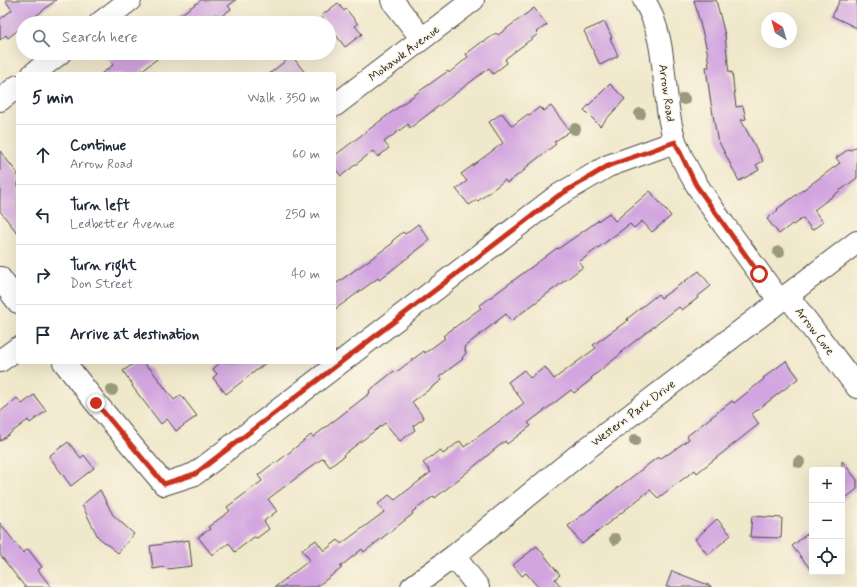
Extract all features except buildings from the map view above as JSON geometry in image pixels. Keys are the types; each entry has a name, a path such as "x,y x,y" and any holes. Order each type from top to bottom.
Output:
{"street":[{"path":"109,16 130,0"},
{"path":"392,0 422,39"},
{"name":"Mohawk Avenue","path":"336,104 473,0"},
{"name":"Arrow Road","path":"644,0 651,14 661,45 669,115 675,142 696,185 784,298"},
{"path":"36,72 51,60"},
{"path":"0,100 16,88"},
{"path":"66,364 96,403 164,484 195,474 558,196 608,166 675,142"},
{"name":"Western Park Drive","path":"412,587 454,556 577,456 857,242"},
{"path":"0,278 16,299"},
{"name":"Arrow Cove","path":"784,298 857,386"},
{"path":"0,361 16,349"},
{"path":"454,556 478,587"}],"route":[{"path":"96,403 164,484 195,474 558,196 608,166 675,142 696,185 759,274"}]}
